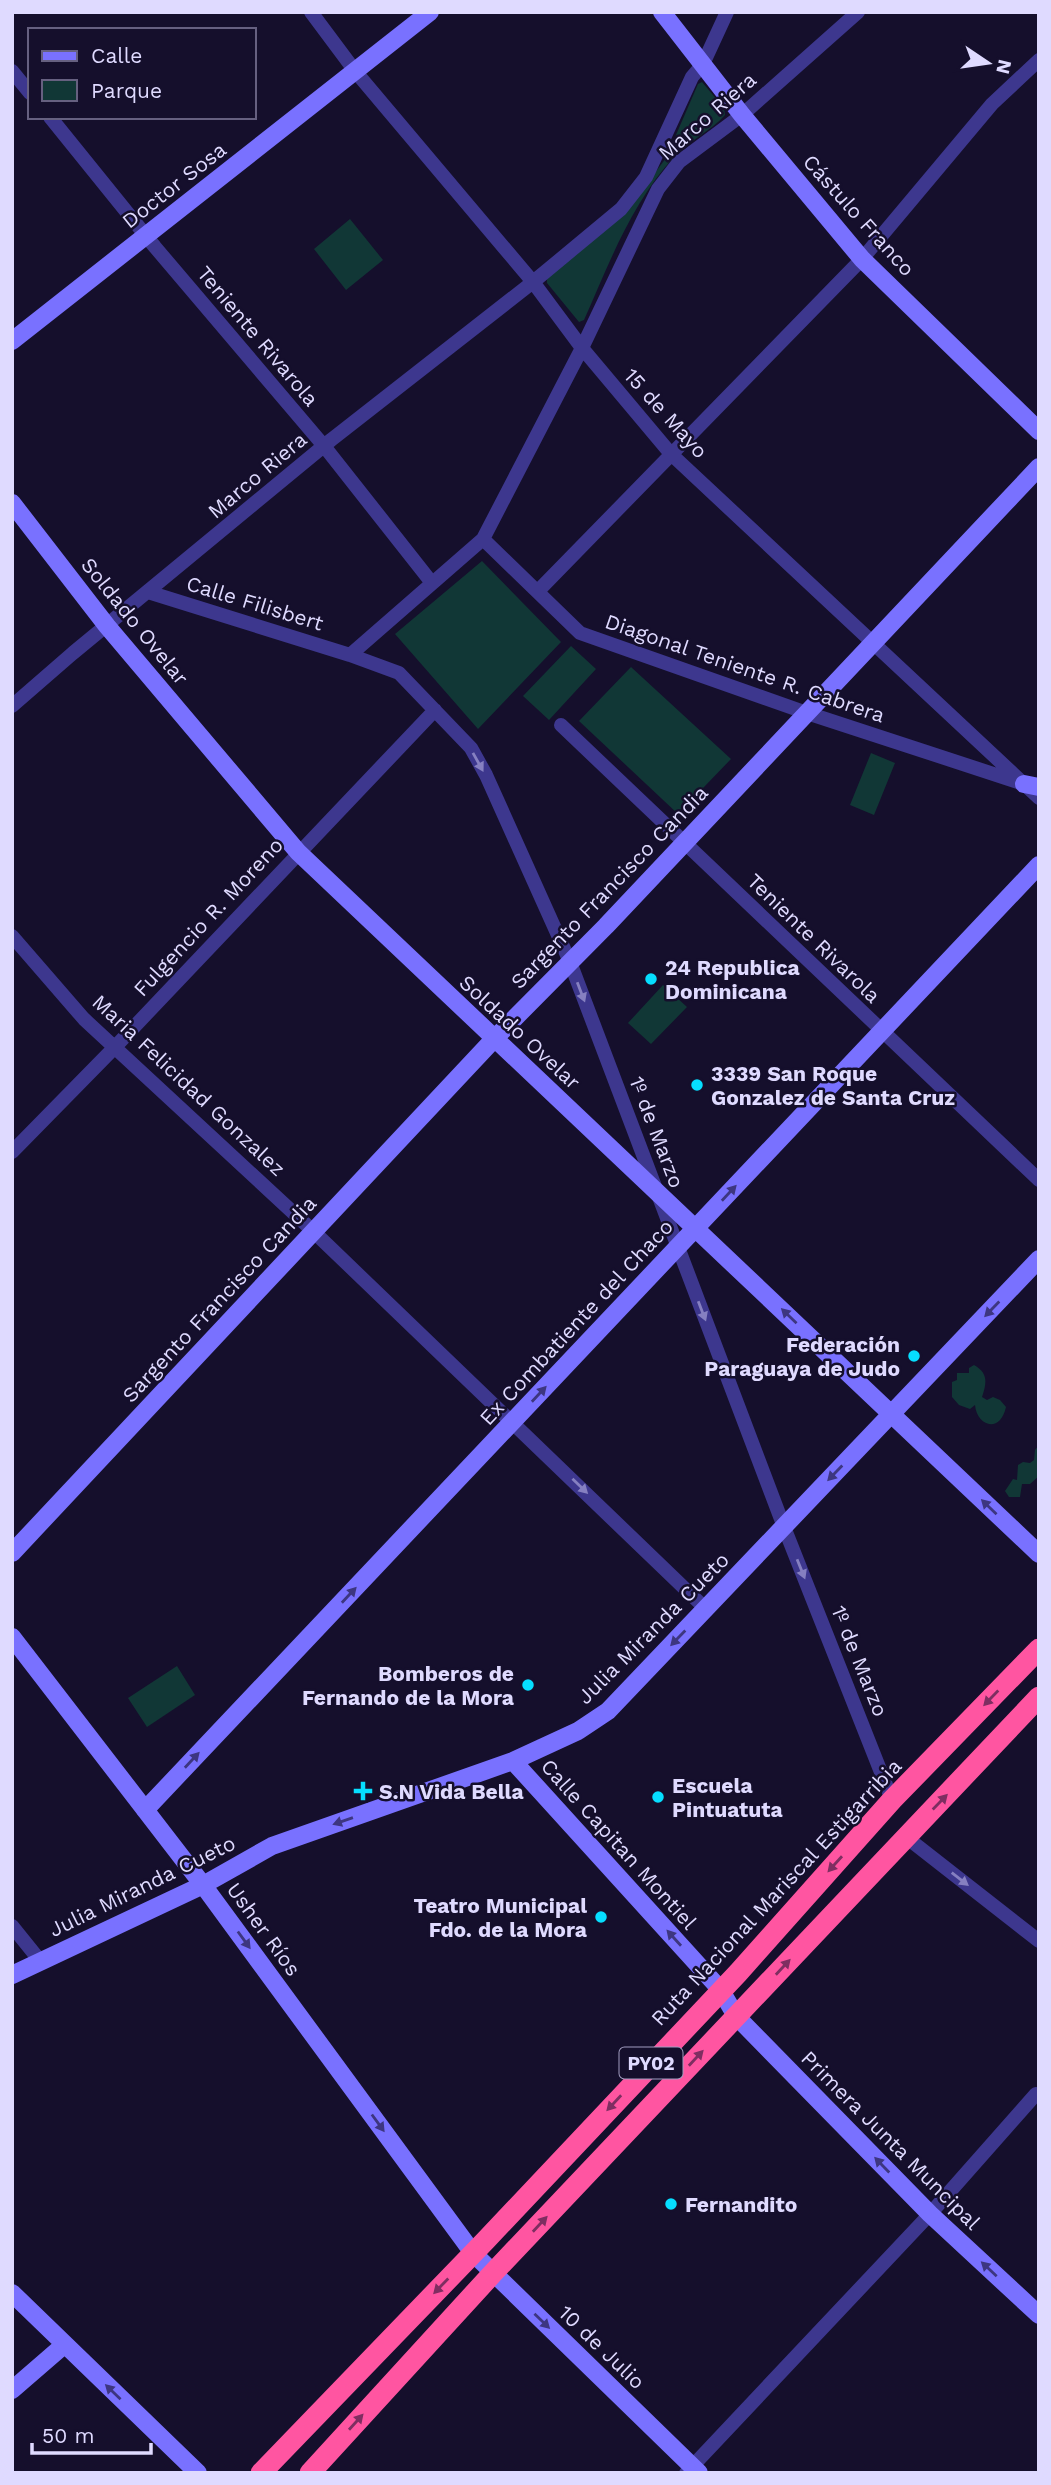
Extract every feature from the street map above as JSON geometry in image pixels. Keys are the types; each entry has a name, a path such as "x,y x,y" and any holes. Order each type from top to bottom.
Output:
{"highway":[{"name":"Ruta Nacional Mariscal Estigarribia","path":"261,2473 738,1973 892,1800 1039,1649"},
{"name":"PY02","path":"310,2473 493,2273 1039,1698"}],"street":[{"name":"15 de Mayo","path":"311,12 355,71 533,282 582,348 671,454 1031,785 1039,798"},
{"name":"Doctor Sosa","path":"12,341 430,12"},
{"name":"Cástulo Franco","path":"662,12 742,115 862,259 1039,431"},
{"name":"Marco Riera","path":"12,706 324,446 533,282 621,209 646,177 692,77 703,64 727,12"},
{"name":"Marco Riera","path":"483,539 582,348 658,189 679,162 742,115 858,12"},
{"path":"538,592 862,259 992,104 1039,60"},
{"path":"12,71 28,91"},
{"name":"Teniente Rivarola","path":"52,119 324,446 432,583"},
{"name":"Sargento Francisco Candia","path":"12,1553 494,1039 685,842 1039,467"},
{"name":"Soldado Ovelar","path":"16,515 298,852 1039,1554"},
{"path":"350,654 483,539"},
{"name":"Diagonal Teniente R. Cabrera","path":"483,539 580,633 807,713 1031,785"},
{"name":"Calle Filisbert","path":"148,592 350,654"},
{"name":"1º de Marzo","path":"350,654 399,673 471,748 486,775 570,962 784,1527 892,1800"},
{"name":"Fulgencio R. Moreno","path":"12,1152 435,710"},
{"name":"Teniente Rivarola","path":"561,725 1039,1180"},
{"name":"Ex Combatiente del Chaco","path":"145,1810 1039,865"},
{"name":"Maria Felicidad Gonzalez","path":"12,936 84,1019 313,1231 706,1609"},
{"name":"Julia Miranda Cueto","path":"12,1975 203,1885 272,1846 513,1761 578,1731 608,1711 1039,1259"},
{"name":"Usher Ríos","path":"12,1637 203,1885 473,2253"},
{"name":"Calle Capitan Montiel","path":"513,1761 720,1989"},
{"path":"906,1837 1039,1941"},
{"path":"12,1926 41,1962"},
{"name":"Primera Junta Muncipal","path":"720,1989 736,2016 930,2214 1039,2315"},
{"path":"692,2471 930,2214 1036,2094"},
{"name":"10 de Julio","path":"473,2253 692,2471"},
{"path":"12,2293 198,2473"},
{"path":"12,2390 64,2345"}],"green space":[{"path":"702,82 724,108 725,115 675,156 646,193 623,234 584,320 579,322 547,283 547,279 654,174 666,158 698,84"},
{"path":"350,219 383,260 346,290 314,249"},
{"path":"482,561 561,642 478,729 395,634"},
{"path":"571,646 596,669 549,720 523,696"},
{"path":"631,667 731,759 678,814 579,721"},
{"path":"871,753 895,763 874,815 850,805"},
{"path":"663,985 687,1007 651,1044 628,1023"},
{"path":"974,1365 982,1371 985,1378 982,1397 987,1400 993,1397 1006,1407 1003,1416 994,1424 984,1422 980,1418 975,1405 970,1409 959,1405 952,1397 952,1382 957,1380 957,1373 969,1373 969,1368"},
{"path":"1039,1445 1039,1476 1030,1484 1022,1484 1020,1497 1009,1497 1005,1491 1013,1479 1017,1480 1018,1465 1034,1460 1035,1450"},
{"path":"177,1666 195,1695 147,1727 128,1698"}],"place":[{"name":"24 Republica Dominicana","path":"651,979"},
{"name":"3339 San Roque Gonzalez de Santa Cruz","path":"697,1085"},
{"name":"Federación Paraguaya de Judo","path":"914,1356"},
{"name":"Bomberos de Fernando de la Mora","path":"528,1685"},
{"name":"S.N Vida Bella","path":"363,1791"},
{"name":"Escuela Pintuatuta","path":"658,1797"},
{"name":"Teatro Municipal Fdo. de la Mora","path":"601,1917"},
{"name":"Fernandito","path":"671,2204"}]}
